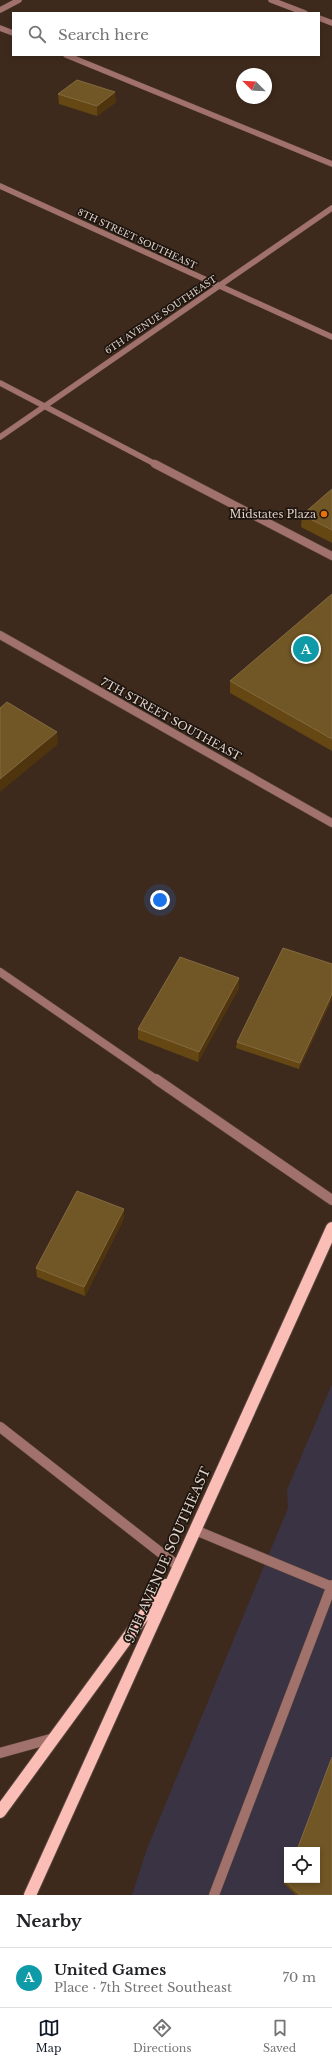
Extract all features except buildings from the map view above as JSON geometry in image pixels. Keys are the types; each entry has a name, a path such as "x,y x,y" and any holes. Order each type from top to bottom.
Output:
{"main road":[{"name":"9TH AVENUE SOUTHEAST","path":"30,1895 332,1228"},
{"path":"0,1812 179,1567"}],"street":[{"path":"0,10 19,0"},
{"path":"271,0 302,12"},
{"path":"320,18 332,23"},
{"path":"0,28 12,33"},
{"path":"68,56 332,164"},
{"name":"8TH STREET SOUTHEAST","path":"0,186 332,337"},
{"name":"6TH AVENUE SOUTHEAST","path":"0,437 332,208"},
{"path":"0,384 332,556"},
{"name":"7TH STREET SOUTHEAST","path":"0,635 332,823"},
{"path":"0,972 332,1200"},
{"path":"0,1427 179,1567"},
{"path":"195,1530 332,1586 214,1895"},
{"path":"0,1753 54,1738"}],"shaded area":[{"path":"332,1384 332,1895 132,1895 147,1849 288,1508 287,1490"}],"place":[{"name":"Midstates Plaza","path":"324,514"},
{"name":"United Games","path":"306,649"}]}
